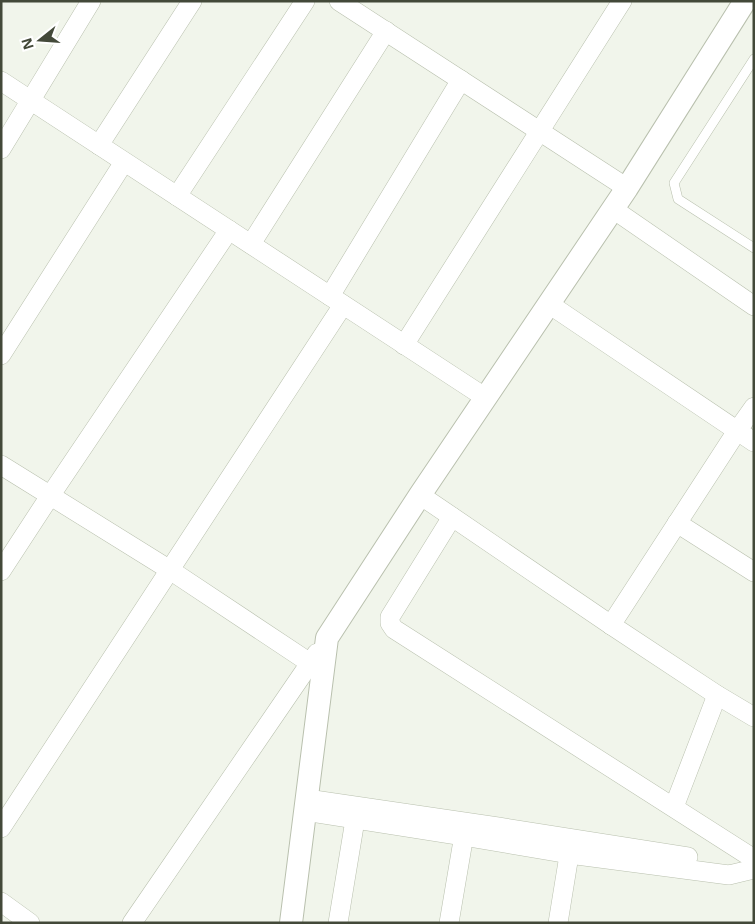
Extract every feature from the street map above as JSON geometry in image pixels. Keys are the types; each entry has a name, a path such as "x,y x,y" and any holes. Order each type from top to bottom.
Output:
{"street":[{"path":"1,149 32,101 91,1"},
{"path":"99,145 192,1"},
{"path":"177,196 305,1"},
{"path":"339,1 627,188"},
{"path":"404,345 622,1"},
{"path":"132,923 327,638 420,495 627,188 745,1"},
{"path":"251,244 386,31"},
{"path":"1,828 170,570 337,301 461,80"},
{"path":"1,81 486,398"},
{"path":"1,355 124,162"},
{"path":"613,209 754,306"},
{"path":"1,571 229,230"},
{"path":"549,304 754,442"},
{"path":"611,625 736,430 754,407"},
{"path":"1,466 170,570 310,663"},
{"path":"420,495 611,625 717,695 754,717"},
{"path":"452,517 390,617 390,623 394,629 674,808 751,866"},
{"path":"677,523 754,572"},
{"path":"291,923 327,638"},
{"path":"674,808 717,695"},
{"path":"306,805 356,820 465,829"},
{"path":"306,805 465,829 729,875 751,866"},
{"path":"338,923 356,820"},
{"path":"449,923 465,829"},
{"path":"558,923 571,847"},
{"path":"1,902 30,923"}],"lane":[{"path":"754,59 674,184 678,199 754,248"}]}
